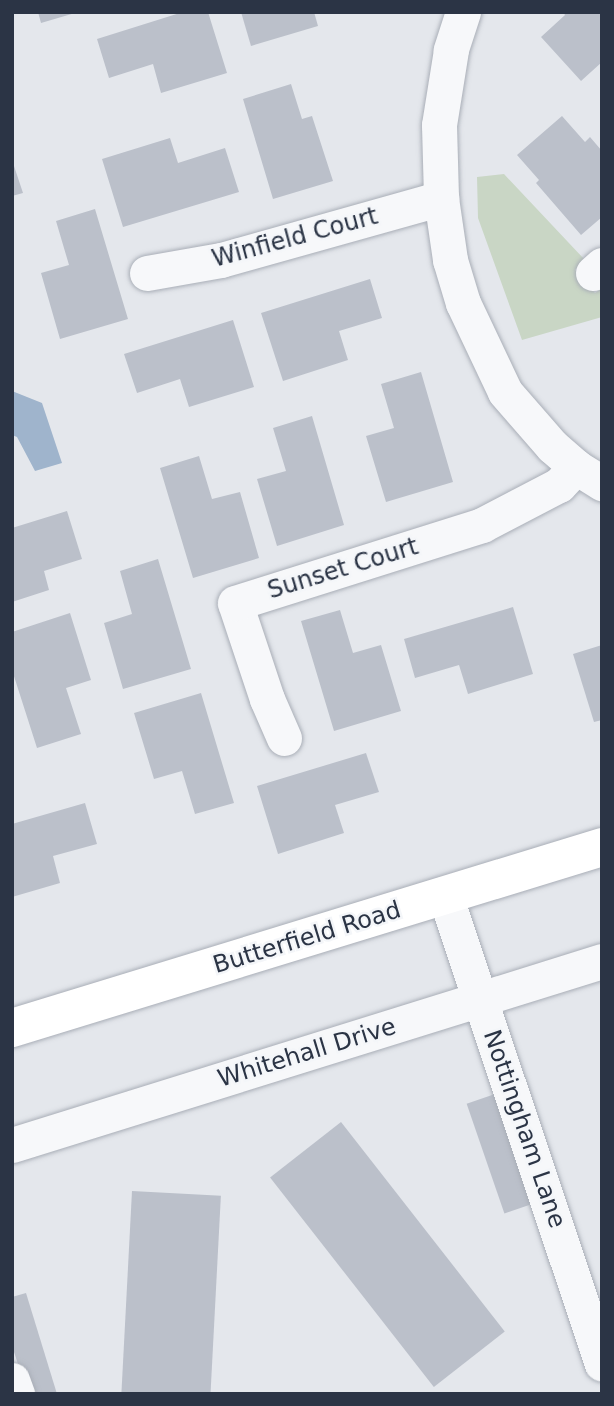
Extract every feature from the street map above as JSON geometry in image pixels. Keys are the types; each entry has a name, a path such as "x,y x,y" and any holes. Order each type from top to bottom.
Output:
{"main road":[{"name":"Butterfield Road","path":"12,1028 602,847"}],"street":[{"path":"463,12 450,50 439,125 441,198 450,260 463,303 505,392 552,446 589,475"},
{"name":"Winfield Court","path":"147,273 220,260 441,198"},
{"name":"Sunset Court","path":"284,737 267,699 235,603 482,525 559,485 589,475"},
{"name":"Nottingham Lane","path":"445,895 480,999 592,1304 602,1363"},
{"name":"Whitehall Drive","path":"12,1145 602,961"},
{"path":"12,1380 17,1394"}],"green space":[{"path":"504,174 584,259 575,270 595,293 602,288 602,317 522,340 478,218 477,177"}],"water":[{"path":"12,391 42,403 62,463 35,471 17,437 12,435"}],"building":[{"path":"38,12 75,12 75,13 41,23"},
{"path":"183,12 208,12 227,73 161,93 153,64 109,78 97,39"},
{"path":"241,12 314,12 318,26 251,46"},
{"path":"563,12 602,12 602,62 581,81 541,37 565,15"},
{"path":"291,84 302,119 312,116 333,181 273,199 243,99"},
{"path":"562,116 585,142 590,137 602,151 602,217 581,235 536,183 539,180 517,155"},
{"path":"170,138 178,163 225,148 239,192 123,227 102,159"},
{"path":"12,160 23,193 12,196"},
{"path":"95,209 128,319 60,339 41,273 69,265 56,221"},
{"path":"370,279 382,318 339,331 348,360 283,381 261,313"},
{"path":"233,320 254,387 189,407 180,379 137,393 124,354"},
{"path":"421,372 453,482 386,502 366,436 394,428 381,384"},
{"path":"312,416 344,525 277,546 257,479 286,471 273,428"},
{"path":"199,456 212,499 240,492 259,558 193,578 160,468"},
{"path":"67,511 82,559 44,571 49,590 12,602 12,528"},
{"path":"158,559 191,669 123,689 104,623 132,614 120,571"},
{"path":"513,607 533,674 468,694 459,665 415,678 404,639"},
{"path":"340,610 353,653 381,645 401,711 334,731 301,621"},
{"path":"70,613 91,680 66,688 81,734 37,748 12,670 12,632"},
{"path":"602,645 602,720 594,722 573,654"},
{"path":"201,693 234,803 195,814 182,771 154,779 134,713"},
{"path":"366,753 379,792 335,805 344,833 278,854 257,786"},
{"path":"85,803 97,844 53,856 60,883 12,897 12,824"},
{"path":"495,1094 533,1204 504,1213 467,1104"},
{"path":"341,1122 505,1332 434,1387 270,1177"},
{"path":"132,1191 221,1196 210,1394 121,1394"},
{"path":"26,1293 57,1394 28,1394 12,1346 12,1297"}]}
